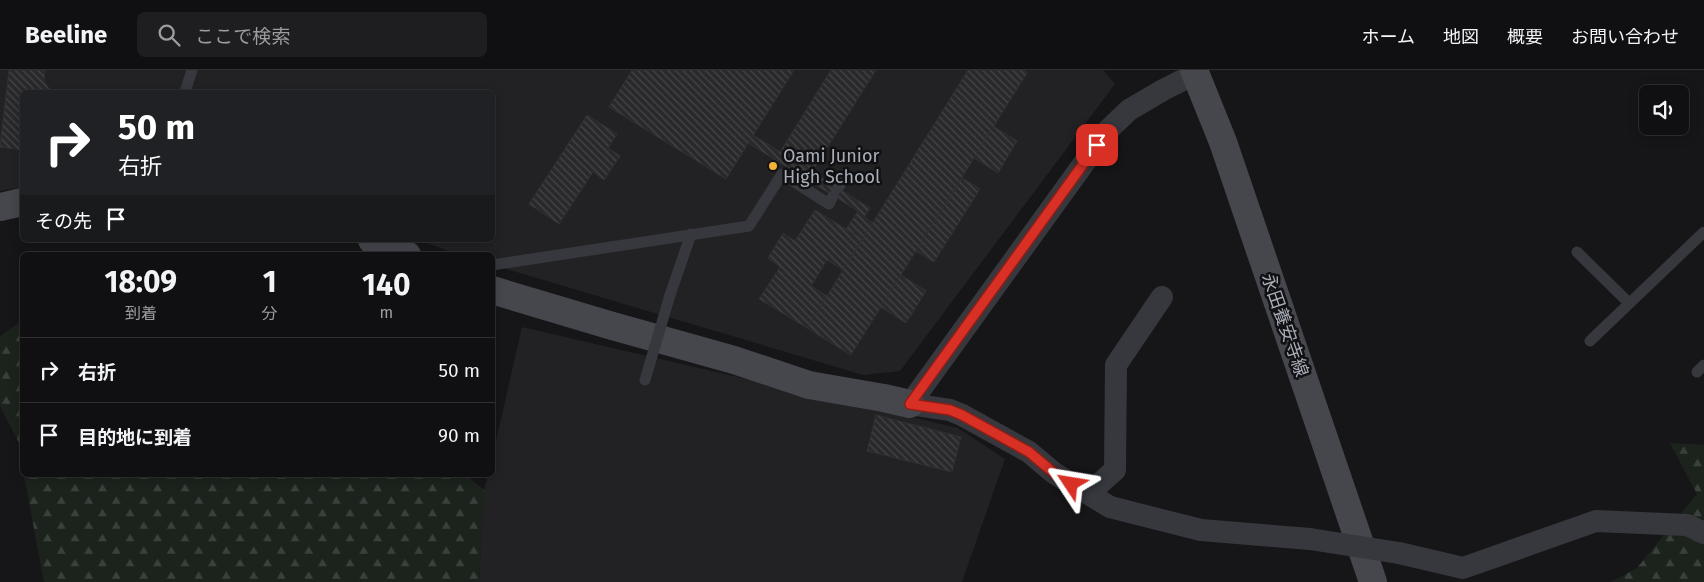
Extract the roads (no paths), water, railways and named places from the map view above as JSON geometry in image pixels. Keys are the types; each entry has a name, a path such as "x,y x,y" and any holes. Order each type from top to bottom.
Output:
{"street":[{"path":"910,404 1108,130 1129,110 1194,72"},
{"name":"永田養安寺線","path":"1194,72 1223,142 1372,582"},
{"path":"0,207 20,202"},
{"path":"377,242 400,252"},
{"path":"495,291 734,360 809,385 950,410 1029,452 1054,473 1110,507 1201,530 1310,539 1399,553 1465,575 1596,522 1686,525 1704,533"},
{"path":"1088,494 1115,470 1116,365 1162,297"}],"lane":[{"path":"186,90 192,70"},
{"path":"495,265 749,226 782,174 829,204 839,188"},
{"path":"1590,341 1704,232"},
{"path":"645,380 670,295 691,234"},
{"path":"1578,252 1629,303"}],"place":[{"name":"Oami Junior High School","path":"773,166"}]}
